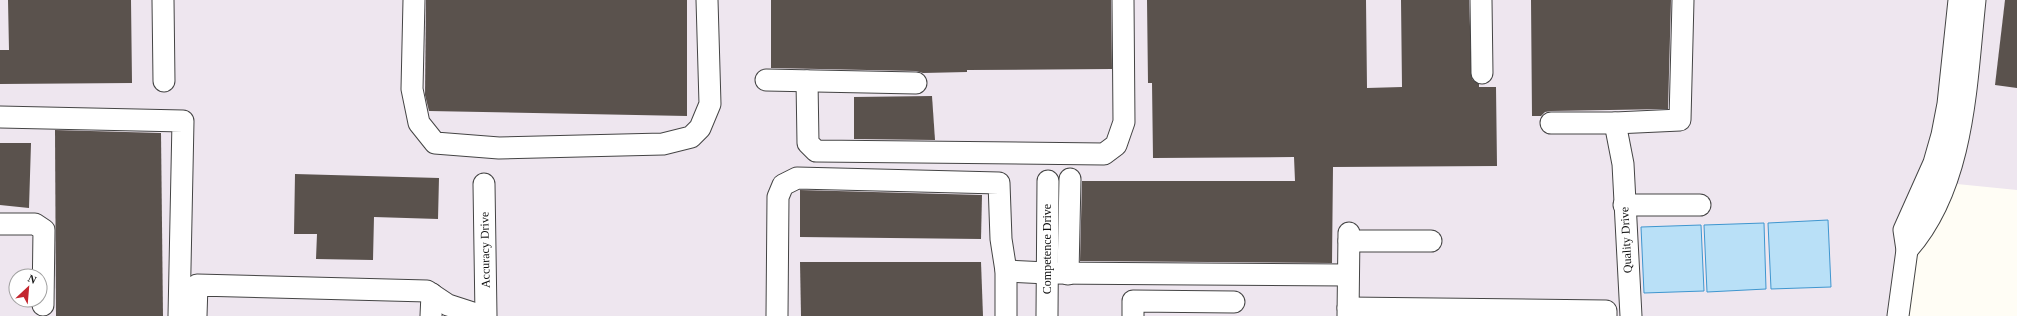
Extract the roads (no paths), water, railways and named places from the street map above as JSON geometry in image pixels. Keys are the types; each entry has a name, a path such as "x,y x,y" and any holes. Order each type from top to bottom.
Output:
{"street":[{"path":"163,0 164,82"},
{"path":"414,0 412,89 419,123 435,143 499,148 663,144 692,137 700,128 710,104 707,0"},
{"path":"807,81 808,143 816,151 1104,154 1116,145 1124,122 1123,0"},
{"path":"1481,0 1482,72"},
{"path":"1551,123 1615,123 1680,120 1683,0"},
{"path":"1898,316 1907,250 1904,230 1934,163 1942,135 1948,104 1959,0"},
{"path":"1907,250 1920,235 1951,167 1963,107 1975,0"},
{"path":"766,80 916,83"},
{"path":"0,117 182,121 179,316"},
{"name":"Quality Drive","path":"1615,123 1623,164 1631,316"},
{"path":"777,316 778,197 783,185 798,178 999,183 1001,239 1006,271 1006,316"},
{"path":"1068,274 1070,179"},
{"name":"Competence Drive","path":"1047,316 1048,181"},
{"name":"Accuracy Drive","path":"484,184 486,316"},
{"path":"1624,205 1700,205"},
{"path":"0,224 35,224 44,230 43,268"},
{"path":"1431,241 1349,237 1348,312 1606,311 1606,316"},
{"path":"1006,271 1047,274 1348,275"},
{"path":"196,316 197,285 427,291 448,305 482,316"},
{"path":"431,316 432,294"},
{"path":"1133,316 1133,301 1234,302"}],"water":[{"path":"1828,220 1831,287 1771,289 1768,223"},
{"path":"1764,223 1766,289 1707,292 1704,225"},
{"path":"1701,225 1704,291 1644,293 1641,227"}]}
